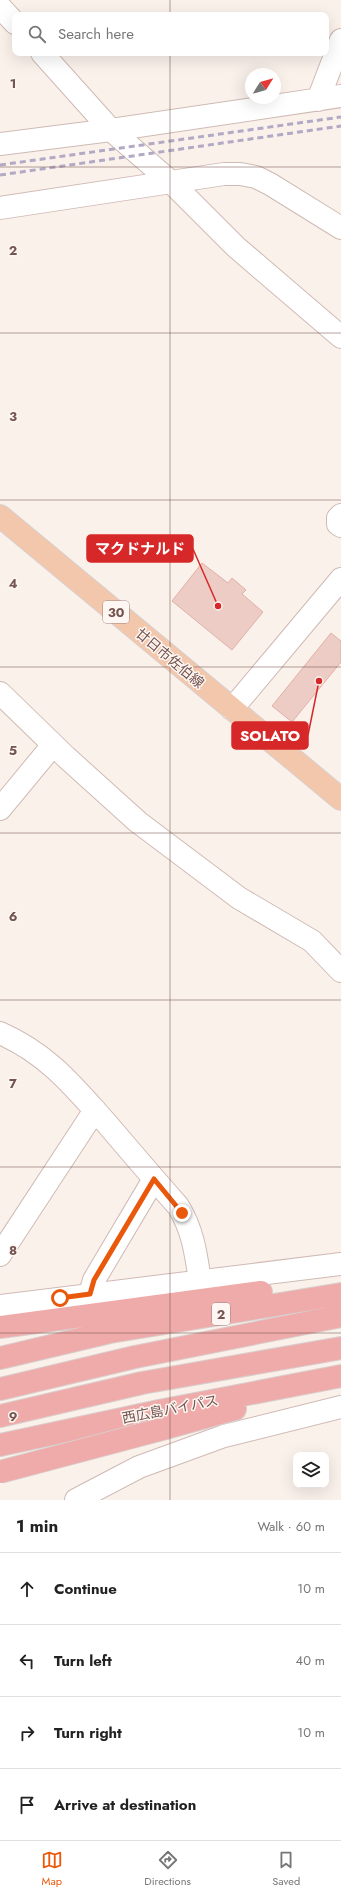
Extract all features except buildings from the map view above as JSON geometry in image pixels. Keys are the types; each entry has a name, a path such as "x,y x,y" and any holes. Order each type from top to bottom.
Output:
{"highway":[{"path":"0,1327 341,1282"},
{"name":"2","path":"0,1343 110,1332 341,1294"},
{"name":"2","path":"0,1388 135,1357 341,1316"},
{"name":"2","path":"0,1358 110,1332"},
{"path":"0,1416 142,1383 341,1348"},
{"name":"西広島バイパス","path":"0,1445 159,1410 341,1376"},
{"path":"0,1472 274,1398 341,1384"},
{"path":"0,1472 69,1442 159,1410"}],"main road":[{"name":"廿日市佐伯線","path":"0,516 341,799"}],"street":[{"path":"0,8 12,20"},
{"path":"318,100 341,40"},
{"path":"45,56 111,130 171,182 236,247 341,337"},
{"path":"0,144 111,130 341,96"},
{"path":"0,208 224,174 240,174 256,177 270,184 341,228"},
{"path":"341,515 338,518 338,524 341,526"},
{"path":"232,709 341,579"},
{"path":"0,693 53,745 138,822 239,898 312,941 341,970"},
{"path":"0,809 53,745"},
{"path":"0,1033 25,1045 66,1077 178,1206 185,1219 195,1247 200,1281"},
{"path":"0,1255 95,1110"},
{"path":"90,1294 94,1280 154,1179"},
{"path":"0,1306 341,1264"},
{"path":"76,1500 139,1467 224,1436 341,1407"}],"railway":[{"path":"0,165 341,117"},
{"path":"0,175 341,126"}],"place":[{"name":"マクドナルド","path":"218,606"},
{"name":"SOLATO","path":"319,681"}],"route":[{"path":"60,1298 90,1294 94,1280 154,1179 178,1206 182,1213"}]}
